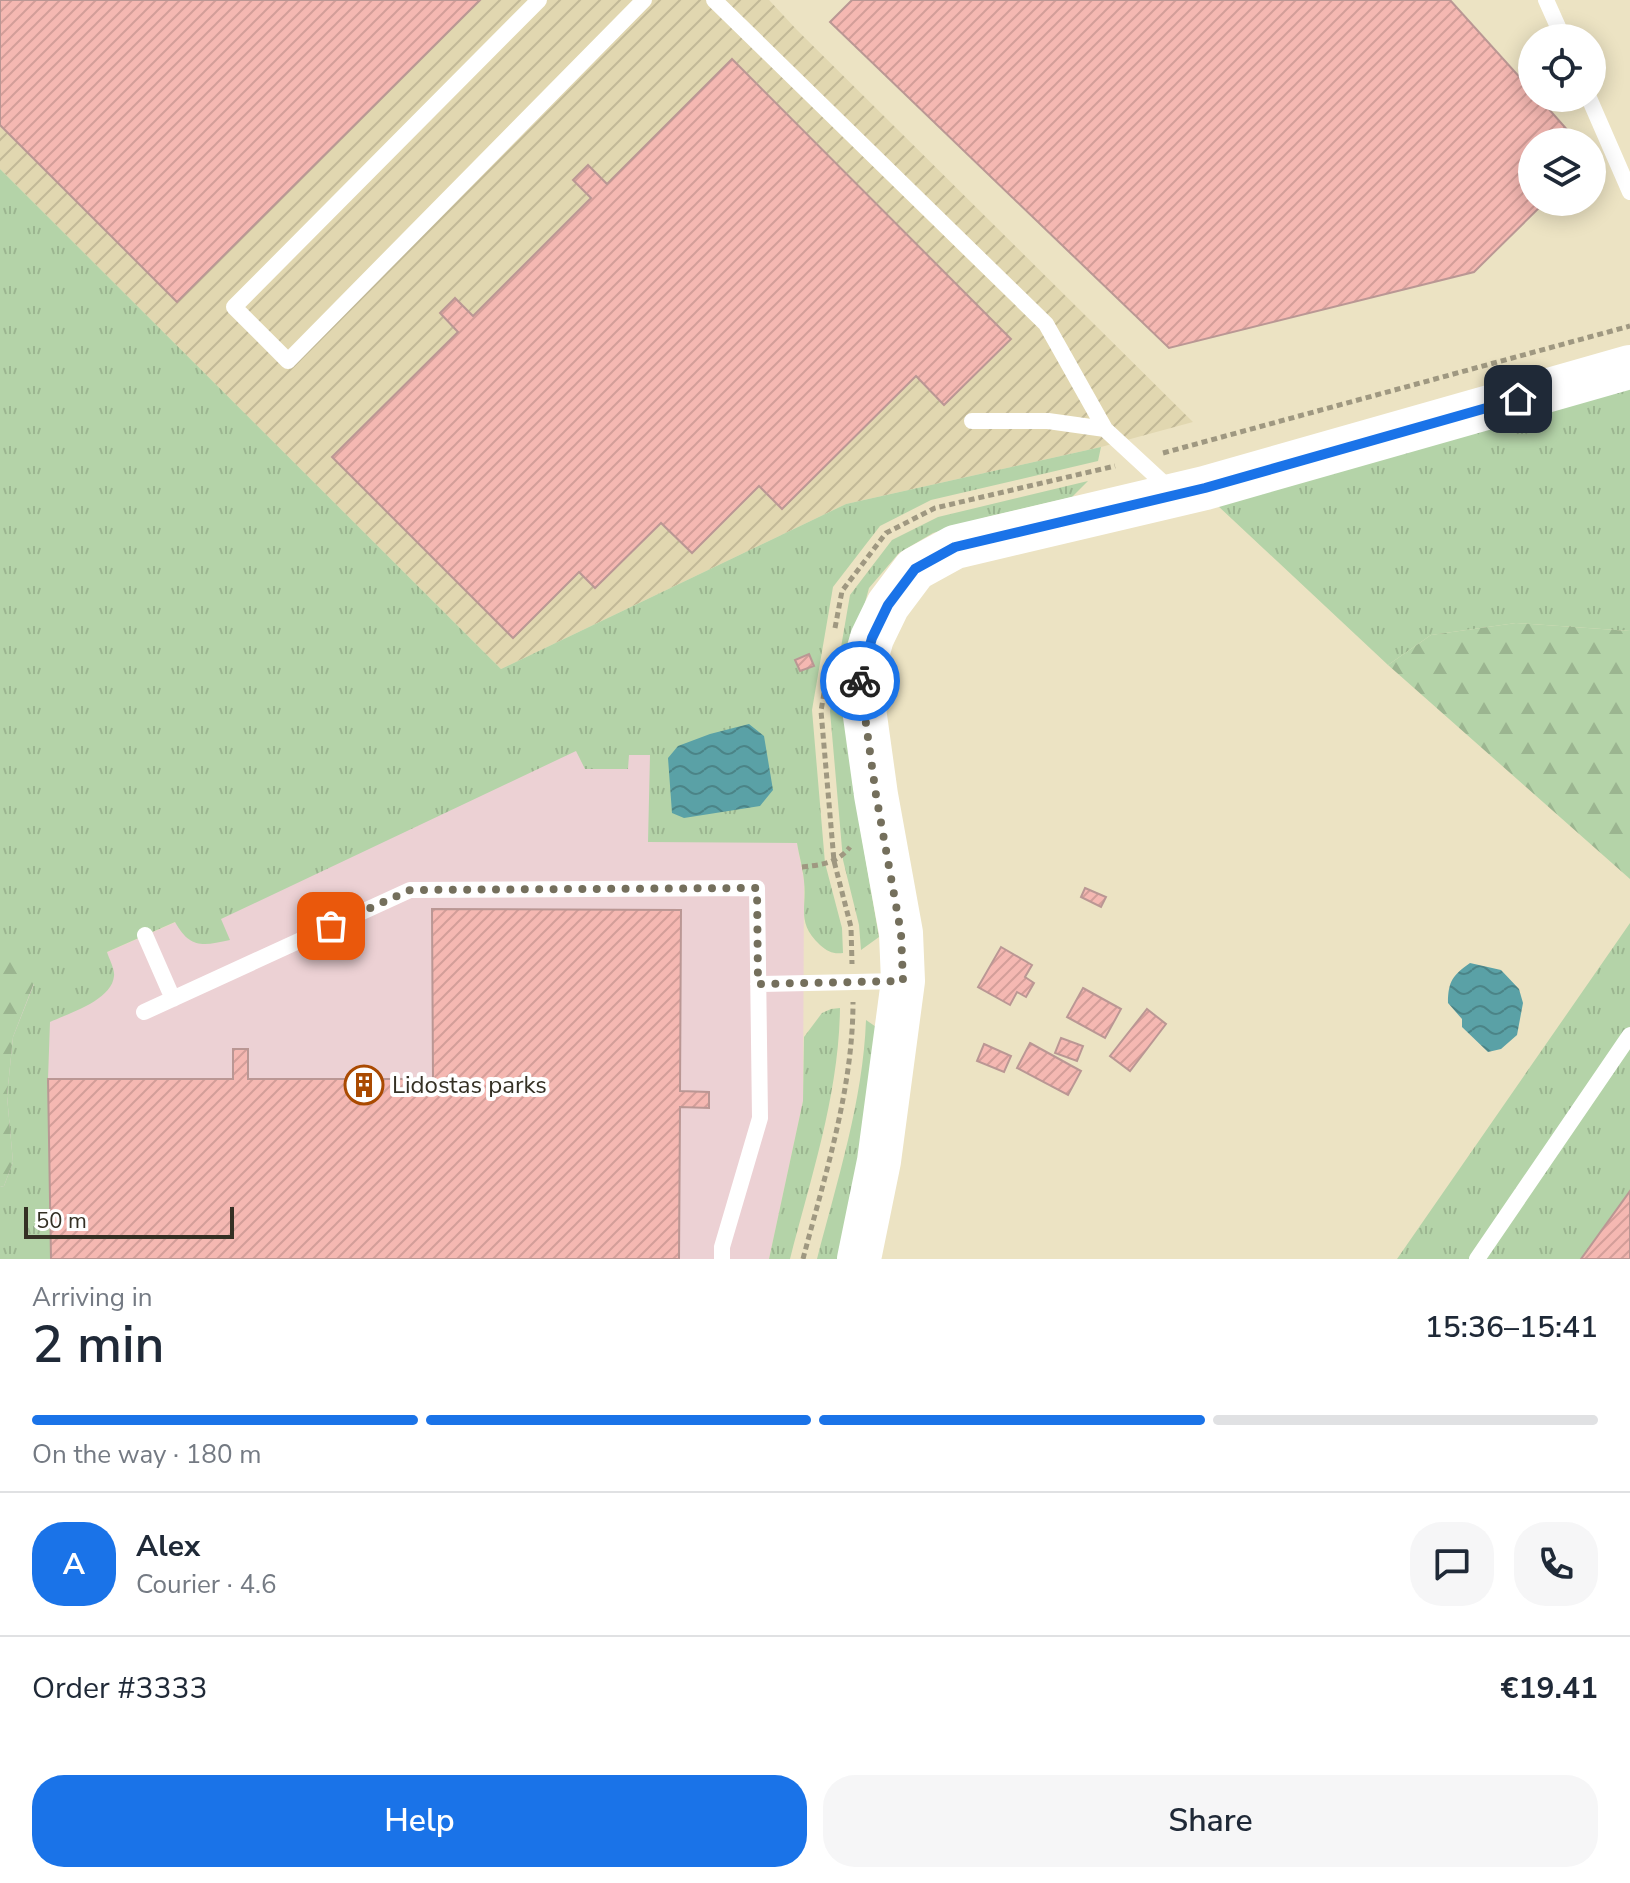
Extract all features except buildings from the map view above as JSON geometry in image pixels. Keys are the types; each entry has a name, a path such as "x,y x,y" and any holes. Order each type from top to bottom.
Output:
{"street":[{"path":"859,1259 879,1161 903,981 901,933 876,795 860,680 872,638 888,605 915,569 955,547 1205,488 1630,367"}],"lane":[{"path":"539,0 234,307 288,361 644,0"},
{"path":"714,0 1046,324 1105,429 1175,494"},
{"path":"1546,0 1557,24"},
{"path":"1595,112 1630,192"},
{"path":"972,421 1048,421 1105,429"},
{"path":"144,1012 410,890 757,888 760,1118 722,1247 722,1259"},
{"path":"145,935 173,999"},
{"path":"758,984 903,981"},
{"path":"1477,1259 1630,1035"}],"path":[{"path":"834,636 842,591 886,533 935,508 1138,460 1630,326"},
{"path":"803,1259 845,1093 852,1044 851,927 834,861 821,711 826,681"}],"shaded area":[{"path":"0,0 769,0 1193,422 1101,447 846,504 501,669 0,169"},
{"path":"739,668 797,843 804,881 803,1101 769,1259 0,1259 0,999"}],"green space":[{"path":"0,169 501,669 846,504 1101,447 1098,461 931,500 880,526 833,587 812,710 825,863 842,928 843,953 833,953 820,945 805,922 805,891 797,843 648,842 650,755 629,755 628,769 585,769 576,751 221,919 230,940 198,943 186,937 175,922 107,952 114,976 106,992 89,1005 50,1022 51,1259 0,1259 0,1187 4,1186 13,1162 7,1096 13,1037 34,984 0,999"},
{"path":"1630,387 1630,631 1516,623 1431,635 1388,665 1217,505"},
{"path":"1088,481 1072,497 933,533 899,553 869,588 853,647 852,780 879,937 861,950 859,925 843,860 830,711 850,595 892,540 938,517"},
{"path":"1516,623 1630,631 1630,879 1388,665 1431,635"},
{"path":"1630,923 1630,1259 1397,1259"},
{"path":"3,952 34,983 13,1037 7,1096 13,1162 4,1186 0,1187 0,954"},
{"path":"840,1008 829,1104 790,1259 769,1259 803,1101 804,1037 822,1013"},
{"path":"866,1020 882,1031 844,1259 817,1259 854,1111"}],"water":[{"path":"749,724 764,736 773,790 760,806 684,818 672,813 668,758 678,746"},
{"path":"1470,963 1501,970 1519,989 1523,1003 1517,1035 1501,1049 1488,1052 1462,1027 1462,1019 1448,1003 1453,979"}],"way so far":[{"path":"331,926 410,890 757,888 758,984 903,981 901,933 876,795 860,681"}],"place":[{"name":"Lidostas parks","path":"364,1085"}],"route":[{"path":"860,681 872,638 888,605 915,569 955,547 1205,488 1518,399"}]}
